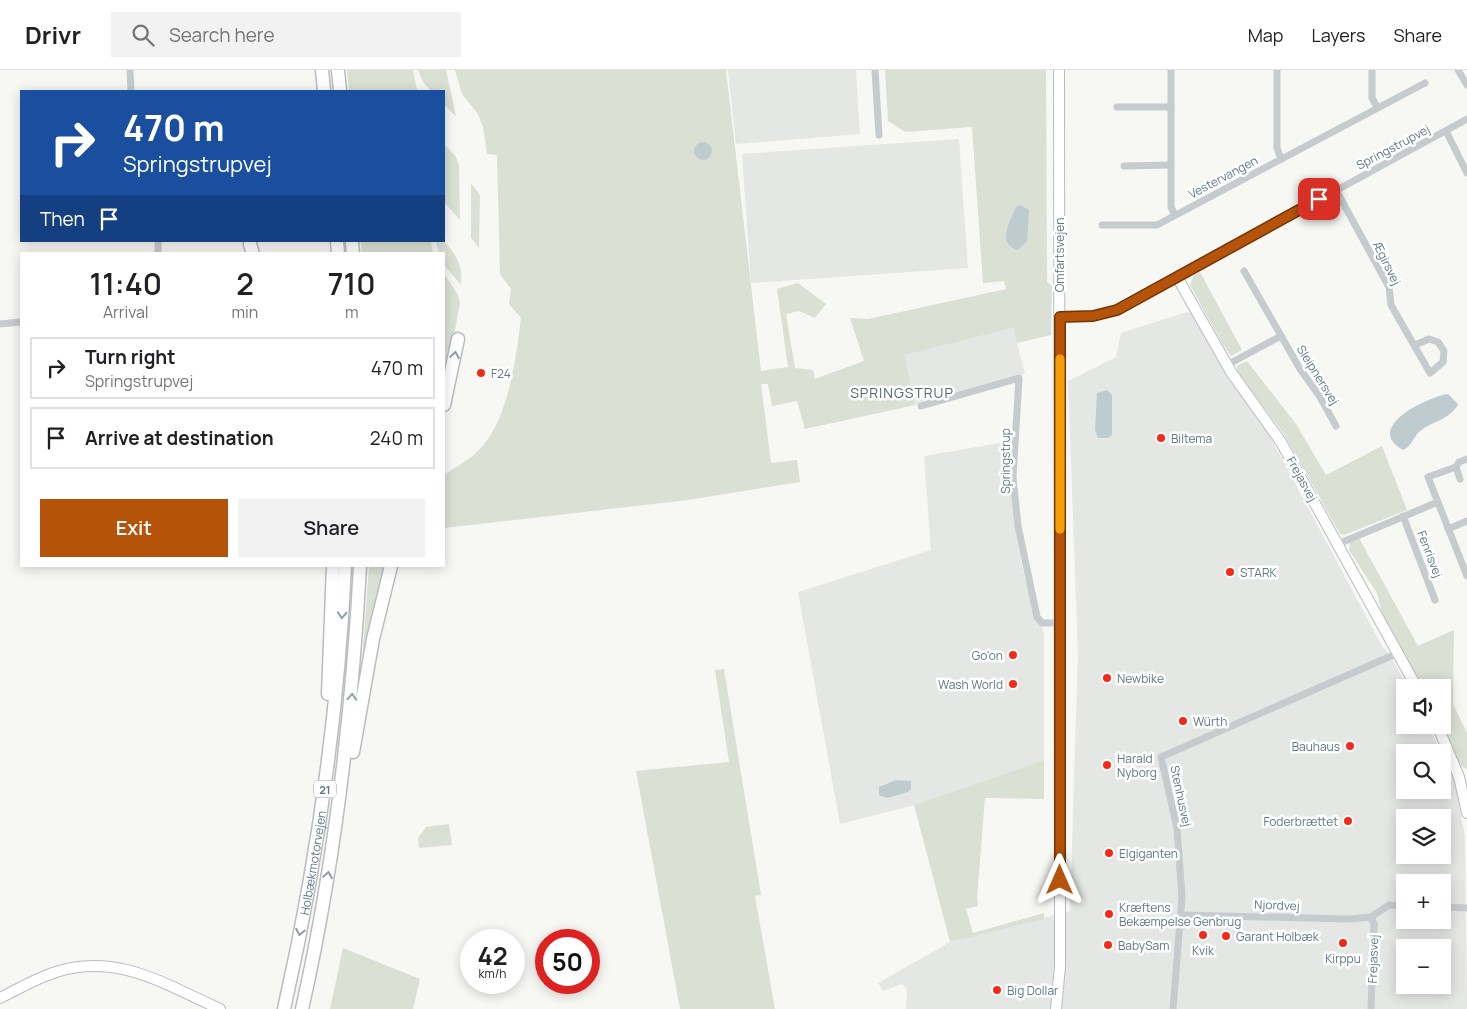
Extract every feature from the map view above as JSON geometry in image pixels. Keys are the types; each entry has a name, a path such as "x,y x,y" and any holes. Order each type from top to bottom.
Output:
{"highway":[{"path":"322,70 324,90"},
{"path":"338,70 340,90"},
{"path":"445,400 458,339"},
{"path":"325,788 333,567"},
{"name":"Holbækmotorvejen","path":"284,1009 308,891 325,788 340,643 345,567"},
{"name":"Holbækmotorvejen","path":"302,1009 326,891 342,785 351,713 360,567"},
{"path":"342,785 355,744 373,639 391,567"}],"main road":[{"name":"Omfartsvejen","path":"1056,1009 1060,956 1059,70"},
{"name":"Frejasvej","path":"1177,277 1226,365 1248,398 1276,433 1412,679"},
{"path":"1442,734 1463,776 1467,813"},
{"path":"0,998 55,972 85,965 100,965 145,974 220,1009"}],"street":[{"path":"130,70 132,90"},
{"path":"875,70 879,135"},
{"name":"Vestervangen","path":"1171,70 1171,207 1175,215"},
{"path":"1277,70 1277,148 1281,159"},
{"path":"1372,70 1372,98 1377,108"},
{"path":"1458,70 1467,85"},
{"name":"Vestervangen","path":"1102,225 1157,225 1425,83"},
{"path":"1117,107 1171,107"},
{"name":"Springstrupvej","path":"1060,317 1093,316 1110,312 1467,119"},
{"path":"1446,132 1467,173"},
{"path":"1124,166 1171,165"},
{"name":"Ægirsvej","path":"1336,190 1389,286 1391,305 1430,373 1443,362 1445,353 1438,342 1429,339 1415,345"},
{"name":"Sleipnersvej","path":"1244,271 1336,426"},
{"path":"0,324 20,322"},
{"path":"1226,365 1281,336"},
{"name":"Springstrup","path":"922,406 1019,378 1013,468 1018,526 1037,618 1042,624 1060,623"},
{"path":"1467,459 1459,462 1456,467 1428,477 1467,576"},
{"path":"1456,467 1460,479"},
{"path":"1338,544 1438,502"},
{"name":"Fenrisvej","path":"1403,516 1435,600"},
{"path":"1448,529 1467,521"},
{"name":"Stenhusvej","path":"1173,1009 1182,915 1177,828 1161,757 1398,653"},
{"name":"Frejasvej","path":"1371,1009 1374,924 1371,917 1390,905 1396,905"},
{"path":"1451,907 1467,908"},
{"name":"Njordvej","path":"1182,915 1349,919 1371,917"}],"shaded area":[{"path":"347,70 413,70 417,90 349,90"},
{"path":"418,70 446,70 456,116 445,106 445,90 430,90 423,82"},
{"path":"455,70 726,70 761,371 788,367 777,289 798,283 826,304 815,318 799,311 786,314 795,368 813,370 815,379 864,361 850,318 868,319 1006,289 1004,281 983,283 972,127 905,132 888,121 885,70 1046,70 1047,282 1052,286 1051,335 1017,343 1013,328 904,355 915,405 805,429 797,401 772,406 768,384 761,384 771,463 797,460 800,482 688,500 445,528 445,474 476,453 487,441 496,425 509,390 521,318 509,304 511,289 500,274 497,155 487,154 483,127 478,114 462,94"},
{"path":"728,70 856,70 860,134 736,144"},
{"path":"959,139 968,268 751,283 742,154"},
{"path":"703,142 709,145 712,151 709,157 703,160 697,157 694,151 697,145"},
{"path":"445,145 456,157 459,165 460,220 445,203"},
{"path":"471,183 480,195 479,248 471,238"},
{"path":"1020,205 1029,210 1027,241 1018,250 1011,247 1008,243 1006,232 1016,207"},
{"path":"361,242 431,242 433,252 362,252"},
{"path":"436,242 445,242 456,256 460,266 461,285 445,266 445,252 439,252"},
{"path":"1200,272 1242,350 1231,356 1190,285 1194,275"},
{"path":"445,275 457,293 460,302 445,386"},
{"path":"1190,311 1266,429 1382,646 1392,658 1403,679 1396,679 1396,734 1432,734 1437,744 1396,744 1396,799 1451,799 1451,771 1453,775 1465,836 1467,1009 906,1009 907,989 902,984 883,991 878,983 950,942 1070,911 1078,654 1068,381 1116,357 1121,333"},
{"path":"1013,328 1025,374 915,405 903,355"},
{"path":"1247,361 1296,424 1326,475 1382,446 1407,510 1344,535 1340,534 1284,434 1237,371 1237,366"},
{"path":"1107,390 1112,395 1112,435 1108,438 1098,438 1095,430 1097,393"},
{"path":"1448,394 1458,404 1451,414 1424,428 1408,447 1403,450 1393,441 1390,432 1394,423 1403,414 1427,401"},
{"path":"1012,441 1010,479 1017,540 1025,579 1044,633 1044,760 914,805 840,824 798,592 931,550 924,456"},
{"path":"1359,538 1418,646 1454,630 1453,704 1467,733 1467,769 1459,765 1446,734 1451,734 1451,679 1418,679 1383,617 1377,593 1349,550 1350,542"},
{"path":"369,567 388,567 362,663"},
{"path":"724,669 761,895 755,896 775,1009 680,1009 636,771 729,762 715,670"},
{"path":"1044,760 1044,799 985,798 977,898 978,906 966,909 973,933 1044,913 1044,919 950,942 914,805"},
{"path":"896,780 911,781 911,789 908,792 887,798 879,795 879,787"},
{"path":"449,824 452,845 419,848 418,838 426,827"},
{"path":"343,948 420,979 413,1009 330,1009"}],"slow traffic":[{"path":"1060,359 1060,529"}],"place":[{"name":"F24","path":"481,373"},
{"name":"Biltema","path":"1161,438"},
{"name":"STARK","path":"1230,572"},
{"name":"Go'on","path":"1013,655"},
{"name":"Newbike","path":"1107,678"},
{"name":"Wash World","path":"1013,684"},
{"name":"Würth","path":"1183,721"},
{"name":"Bauhaus","path":"1350,746"},
{"name":"Harald Nyborg","path":"1107,765"},
{"name":"Foderbrættet","path":"1348,821"},
{"name":"Elgiganten","path":"1109,853"},
{"name":"Kræftens Bekæmpelse Genbrug","path":"1109,914"},
{"name":"Kvik","path":"1203,935"},
{"name":"Garant Holbæk","path":"1226,936"},
{"name":"Kirppu","path":"1343,943"},
{"name":"BabySam","path":"1108,945"},
{"name":"Big Dollar","path":"997,990"}],"district":[{"name":"SPRINGSTRUP","path":"902,392"}],"route":[{"path":"1060,880 1060,317 1093,316 1117,310 1319,199"}]}
